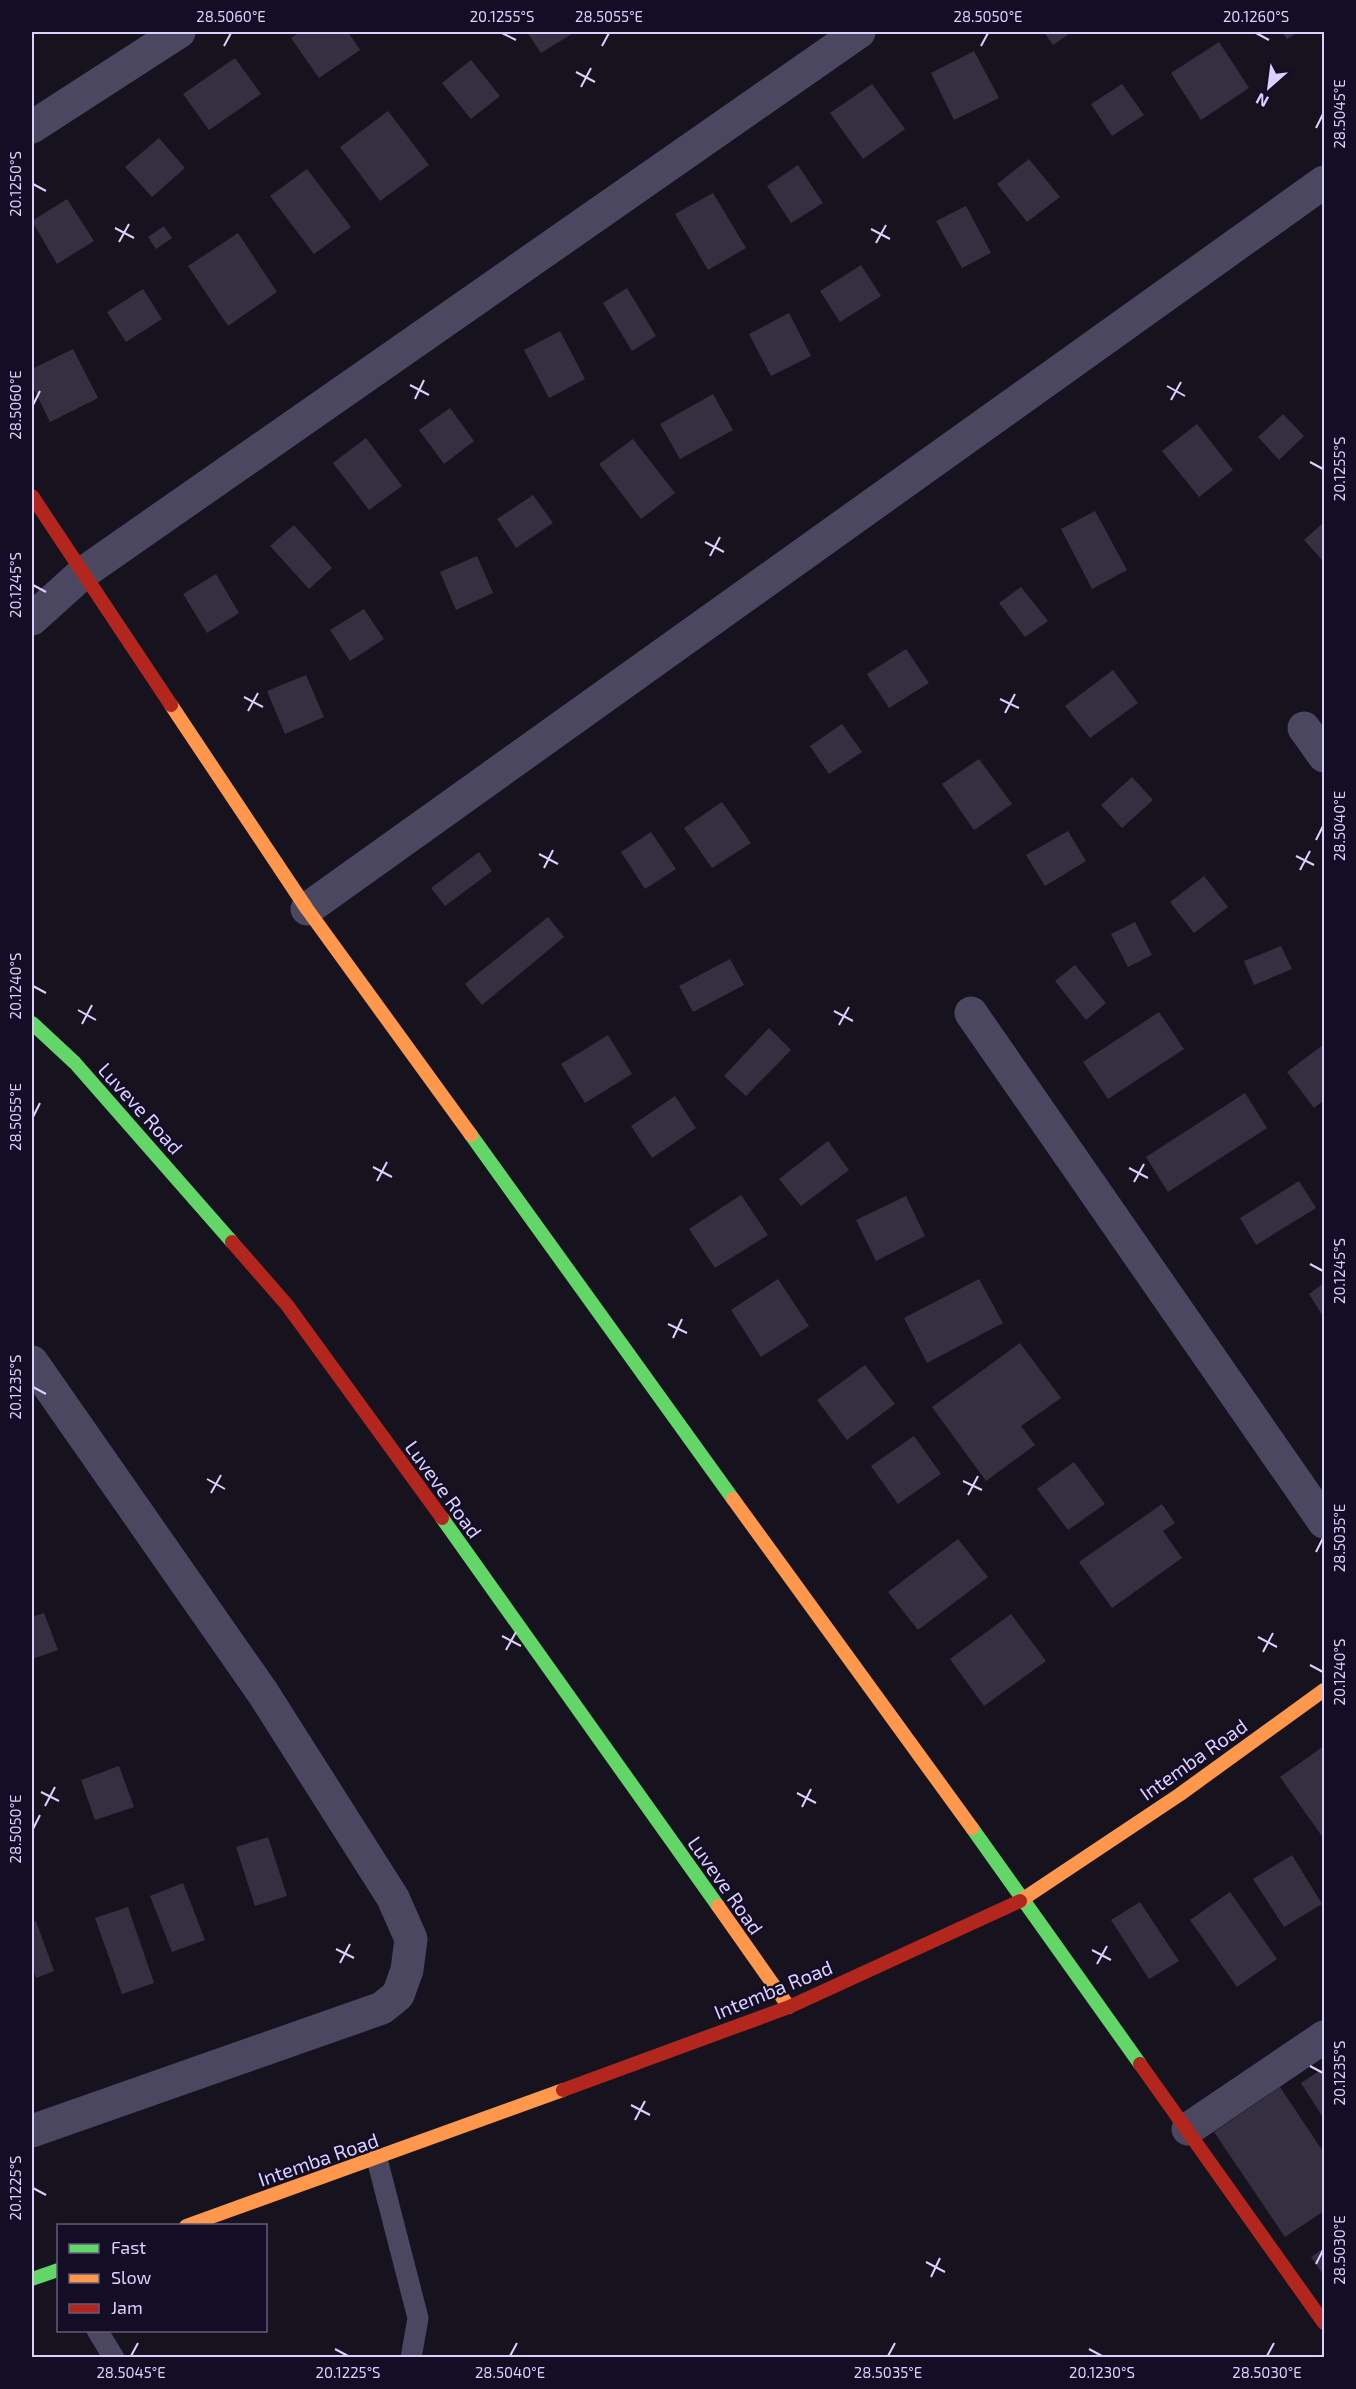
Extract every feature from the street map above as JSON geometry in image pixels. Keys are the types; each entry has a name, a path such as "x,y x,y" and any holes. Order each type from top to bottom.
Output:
{"street":[{"path":"32,127 179,32"},
{"path":"32,619 83,573 859,32"},
{"path":"307,909 1324,182"},
{"path":"32,496 307,909 1023,1899 1324,2323"},
{"path":"1304,728 1324,756"},
{"path":"971,1012 1324,1521"},
{"name":"Luveve Road","path":"32,1023 82,1072 287,1305 507,1608 789,2007"},
{"path":"32,1362 263,1693 393,1898 411,1939 407,1970 398,1995 382,2008 32,2130"},
{"name":"Intemba Road","path":"192,2224 376,2159 789,2007 1023,1899 1179,1795 1324,1690"},
{"path":"1188,2129 1324,2037"},
{"path":"32,2279 57,2270"}],"lane":[{"path":"376,2159 418,2318 411,2358"},
{"path":"98,2332 114,2358"}],"building":[{"path":"300,32 348,32 360,50 319,78 291,38"},
{"path":"527,32 575,32 541,53"},
{"path":"1044,32 1072,32 1053,45"},
{"path":"1282,32 1298,32 1287,39"},
{"path":"1219,42 1249,88 1201,120 1171,73"},
{"path":"974,51 999,98 954,120 931,73"},
{"path":"235,58 261,94 209,130 183,94"},
{"path":"471,60 500,96 471,119 442,83"},
{"path":"872,84 905,129 863,159 830,113"},
{"path":"1122,84 1144,115 1112,136 1091,104"},
{"path":"388,111 429,165 380,201 340,147"},
{"path":"159,138 185,168 152,197 125,167"},
{"path":"1029,159 1060,197 1027,222 997,184"},
{"path":"798,165 823,203 791,223 767,186"},
{"path":"307,169 351,227 314,254 270,196"},
{"path":"713,193 746,248 708,270 675,214"},
{"path":"67,199 94,241 57,264 32,221"},
{"path":"966,206 991,253 962,268 936,221"},
{"path":"164,226 172,238 156,249 148,237"},
{"path":"238,233 277,292 228,326 188,266"},
{"path":"861,265 881,296 840,322 820,291"},
{"path":"627,288 656,336 632,351 603,303"},
{"path":"143,289 162,319 126,342 107,312"},
{"path":"789,313 811,356 771,376 749,334"},
{"path":"560,331 585,379 549,398 524,350"},
{"path":"73,349 98,398 50,422 32,385 32,369"},
{"path":"713,394 733,430 680,459 660,424"},
{"path":"450,408 474,441 444,464 419,430"},
{"path":"1283,414 1304,436 1279,460 1258,437"},
{"path":"1197,424 1233,470 1199,497 1162,451"},
{"path":"366,438 402,486 369,510 333,463"},
{"path":"633,439 675,493 641,519 599,464"},
{"path":"533,495 553,523 516,548 497,519"},
{"path":"1095,511 1127,570 1092,589 1061,529"},
{"path":"1324,522 1324,562 1304,540"},
{"path":"294,525 332,568 309,589 270,546"},
{"path":"477,556 493,593 456,610 440,572"},
{"path":"216,574 239,613 207,633 183,594"},
{"path":"1021,587 1048,621 1025,637 999,603"},
{"path":"364,609 384,639 350,661 330,630"},
{"path":"906,649 929,683 889,708 867,674"},
{"path":"1113,670 1138,703 1090,738 1065,706"},
{"path":"306,675 324,717 285,734 267,691"},
{"path":"842,724 862,752 829,774 810,746"},
{"path":"979,759 1012,804 974,830 942,784"},
{"path":"1132,777 1153,800 1122,828 1101,805"},
{"path":"722,802 751,843 712,868 684,828"},
{"path":"1068,831 1086,861 1045,886 1026,855"},
{"path":"651,832 676,869 645,889 621,852"},
{"path":"479,852 492,871 445,906 431,888"},
{"path":"1204,876 1228,907 1194,933 1170,902"},
{"path":"548,917 564,937 482,1005 465,984"},
{"path":"1135,922 1152,955 1128,967 1111,934"},
{"path":"1281,946 1292,969 1254,985 1244,961"},
{"path":"730,959 744,985 693,1012 679,986"},
{"path":"1075,965 1106,1003 1086,1020 1055,981"},
{"path":"1159,1012 1184,1049 1108,1099 1083,1062"},
{"path":"769,1028 791,1050 746,1096 724,1076"},
{"path":"608,1035 632,1074 585,1103 561,1064"},
{"path":"1324,1044 1324,1100 1314,1108 1287,1072"},
{"path":"1245,1093 1267,1128 1168,1192 1146,1157"},
{"path":"675,1096 696,1128 652,1158 631,1126"},
{"path":"828,1141 849,1170 801,1206 779,1179"},
{"path":"1299,1181 1316,1208 1256,1245 1240,1218"},
{"path":"741,1195 768,1235 715,1268 689,1229"},
{"path":"906,1196 925,1236 876,1261 856,1220"},
{"path":"778,1279 809,1326 761,1357 731,1310"},
{"path":"979,1279 1003,1323 927,1363 904,1318"},
{"path":"1324,1283 1324,1318 1309,1294"},
{"path":"1020,1343 1061,1398 1021,1426 1035,1445 986,1481 932,1407"},
{"path":"865,1365 895,1404 847,1440 817,1400"},
{"path":"914,1436 941,1474 898,1504 871,1466"},
{"path":"1074,1462 1105,1504 1068,1530 1037,1489"},
{"path":"1162,1504 1175,1523 1163,1531 1182,1558 1112,1608 1079,1562"},
{"path":"958,1539 988,1577 918,1630 888,1592"},
{"path":"44,1613 58,1650 32,1659 32,1617"},
{"path":"1011,1614 1046,1661 984,1706 950,1659"},
{"path":"1324,1746 1324,1839 1280,1777"},
{"path":"119,1766 134,1807 95,1820 81,1780"},
{"path":"268,1837 287,1896 255,1906 236,1847"},
{"path":"1292,1855 1322,1904 1284,1927 1253,1879"},
{"path":"183,1883 205,1940 172,1952 150,1896"},
{"path":"1230,1892 1277,1959 1237,1987 1190,1920"},
{"path":"1140,1902 1179,1961 1149,1979 1111,1920"},
{"path":"128,1907 154,1983 122,1994 95,1918"},
{"path":"36,1921 54,1971 36,1978 32,1965 32,1923"},
{"path":"1324,2068 1324,2119 1301,2083"},
{"path":"1280,2087 1324,2153 1324,2211 1285,2237 1214,2132"},
{"path":"1324,2248 1324,2276 1311,2257"}],"traffic: fast":[{"path":"32,1023 75,1063 232,1242"},
{"path":"471,1135 733,1499"},
{"path":"442,1518 718,1906"},
{"path":"972,1828 1140,2064"},
{"path":"32,2279 57,2270"}],"traffic: slow":[{"path":"171,705 307,909 471,1135"},
{"path":"733,1499 972,1828"},
{"path":"1020,1901 1179,1795 1324,1690"},
{"path":"718,1906 789,2007"},
{"path":"192,2224 563,2090"}],"traffic: jam":[{"path":"32,496 171,705"},
{"path":"232,1242 287,1305 442,1518"},
{"path":"563,2090 789,2007 1020,1901"},
{"path":"1140,2064 1324,2323"}]}
